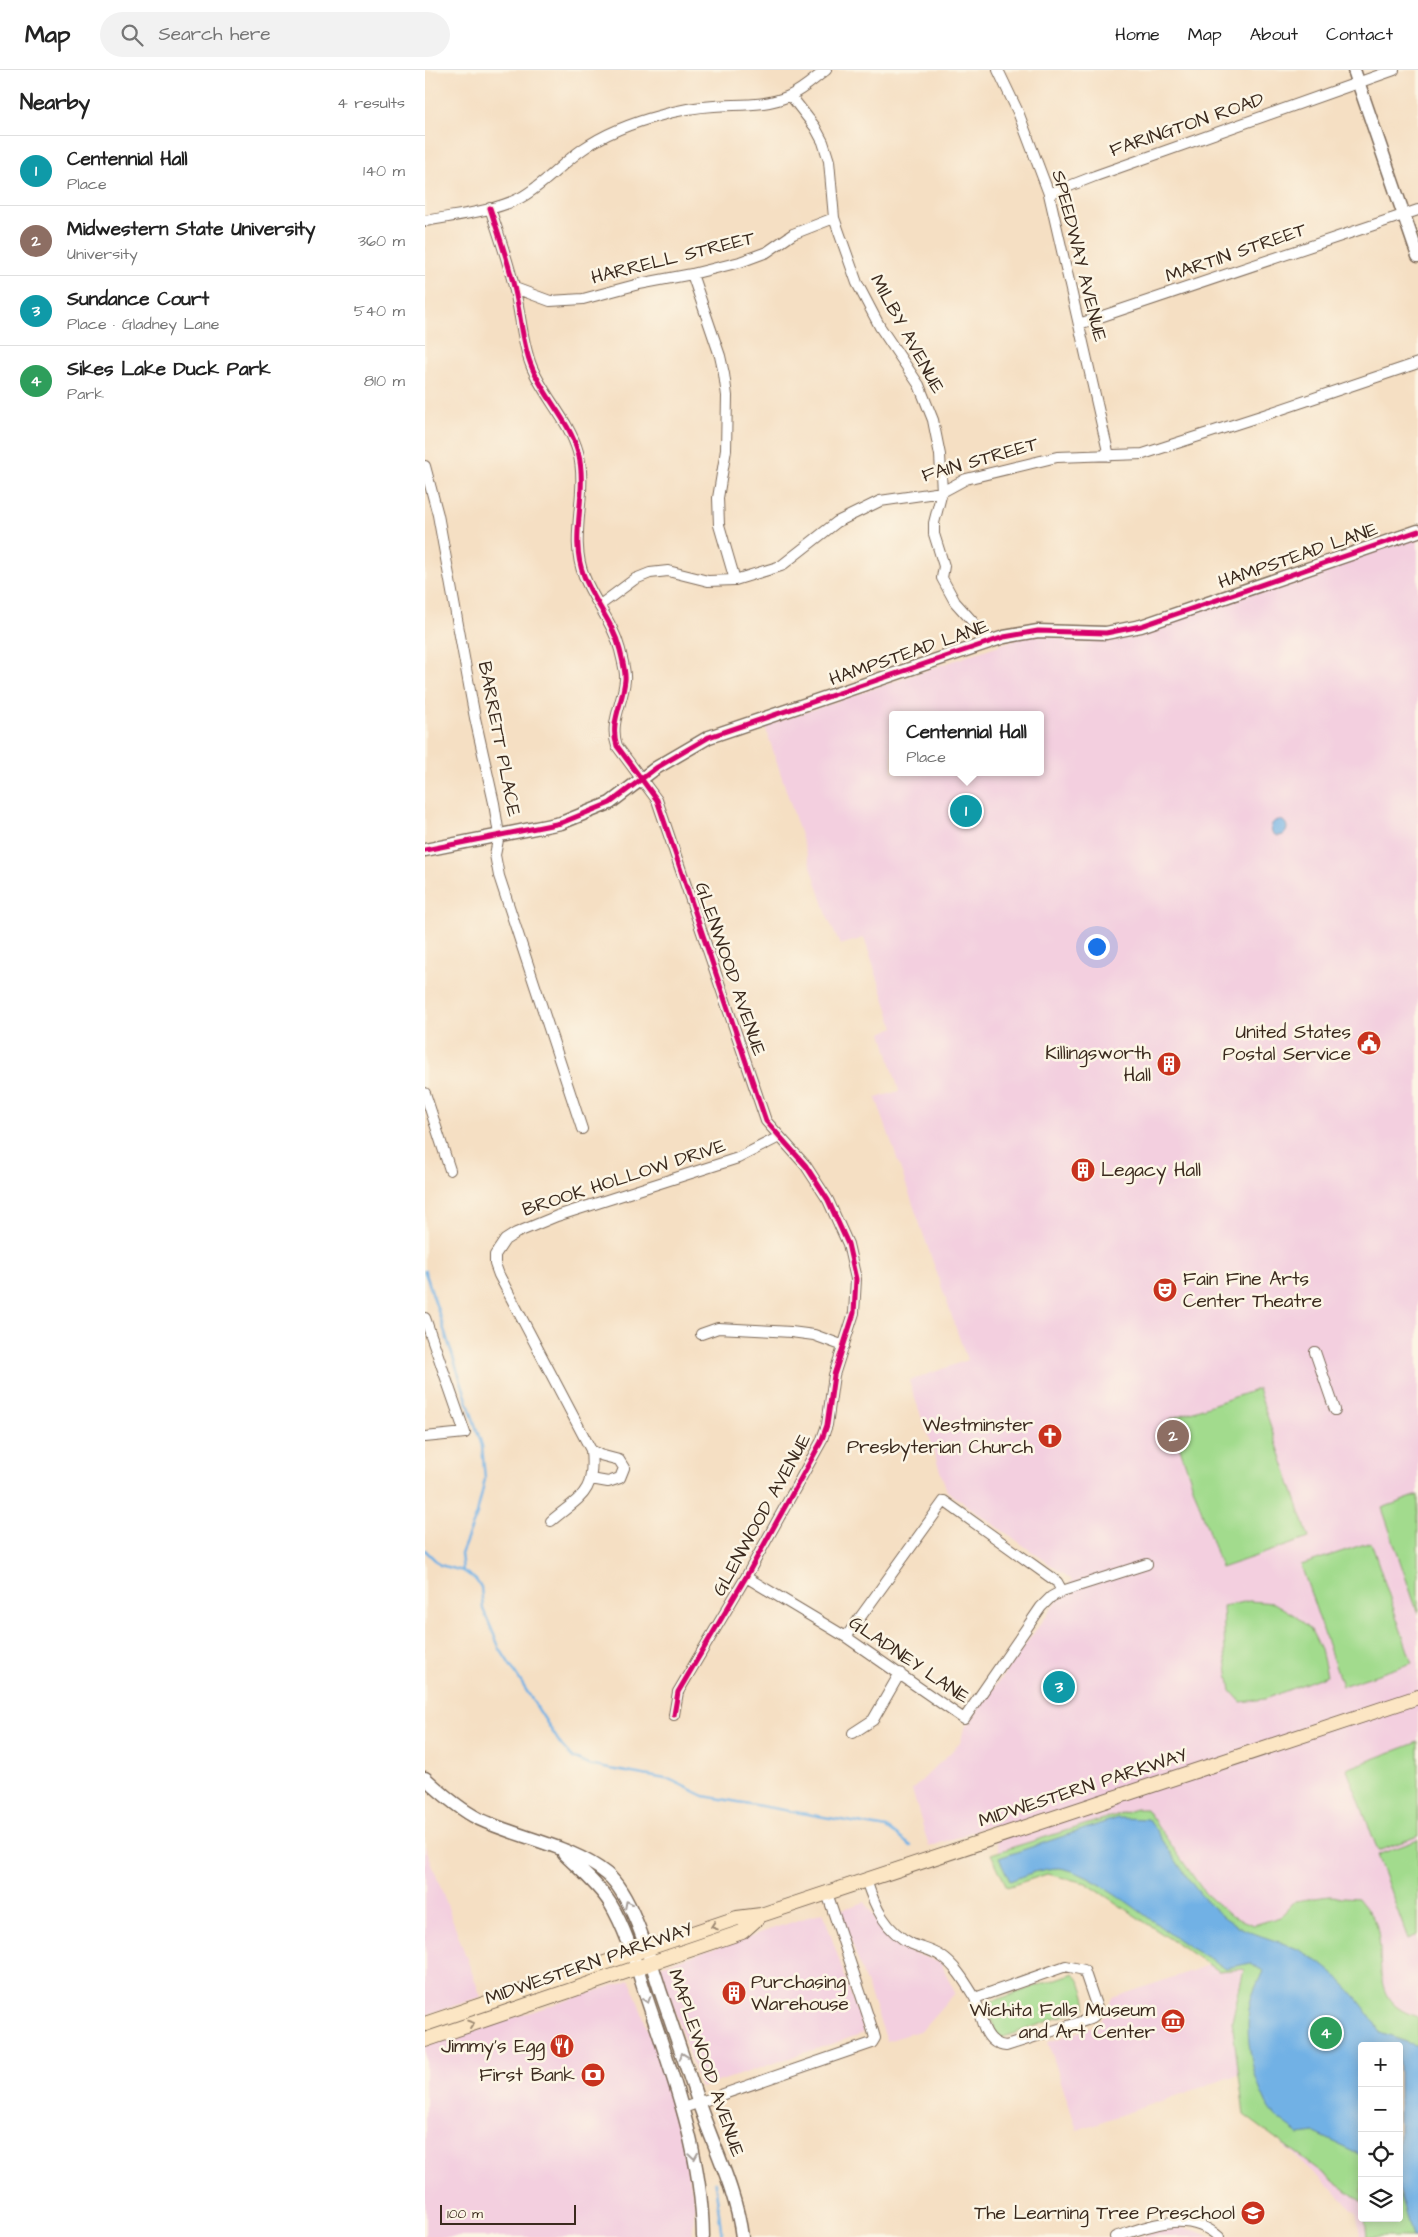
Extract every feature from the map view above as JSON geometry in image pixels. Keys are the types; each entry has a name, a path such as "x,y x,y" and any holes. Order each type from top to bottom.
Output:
{"main road":[{"name":"MIDWESTERN PARKWAY","path":"429,2038 634,1961 647,1949 737,1918 761,1916 1418,1697"},
{"name":"MIDWESTERN PARKWAY","path":"426,2024 634,1961 651,1963 742,1932 761,1916"},
{"path":"426,2024 429,2038"}],"street":[{"path":"425,221 490,208 523,196 553,176 582,149 621,128 677,111 712,106 760,105 791,96 825,70"},
{"name":"SPEEDWAY AVENUE","path":"998,70 1018,112 1049,194 1109,456"},
{"path":"1354,70 1418,256"},
{"name":"FARINGTON ROAD","path":"1049,194 1394,70"},
{"name":"MILBY AVENUE","path":"791,96 815,127 823,142 829,162 834,218 857,283 880,327 919,385 933,420 938,436 942,492 934,523 934,534 944,566 942,578 955,602 991,642"},
{"name":"GLENWOOD AVENUE","path":"490,208 515,288 526,348 531,364 538,380 573,437 578,453 582,485 578,520 583,576 600,605 617,641 625,679 619,701 614,738 617,746 657,800 767,1121 806,1166 828,1200 848,1244 856,1279 854,1313 834,1376 827,1425 821,1442 746,1577 678,1692 674,1715"},
{"name":"MARTIN STREET","path":"1079,324 1418,210"},
{"name":"HARRELL STREET","path":"515,288 549,301 583,299 639,284 692,274 767,252 793,234 834,218"},
{"path":"692,274 721,356 724,374 727,396 726,450 719,498 719,525 735,580"},
{"name":"FAIN STREET","path":"600,605 635,579 650,573 668,572 709,581 735,580 781,566 837,522 880,501 942,492 966,479 1057,456 1143,454 1418,363"},
{"name":"BARRETT PLACE","path":"425,466 438,515 475,718 499,835 495,854 499,876 582,1129"},
{"name":"HAMPSTEAD LANE","path":"425,850 569,820 610,803 699,741 991,642 1021,633 1038,631 1106,632 1141,626 1418,531"},
{"path":"425,1093 450,1170"},
{"name":"BROOK HOLLOW DRIVE","path":"591,1479 591,1450 499,1275 495,1259 497,1249 505,1240 526,1228 557,1216 738,1158 779,1137"},
{"path":"425,1318 465,1433 425,1438"},
{"path":"701,1334 718,1328 791,1332 814,1335 844,1346"},
{"path":"1315,1352 1335,1410"},
{"path":"551,1521 585,1492 591,1479 608,1482 623,1475 624,1468 619,1460 600,1456 591,1450"},
{"path":"845,1637 944,1501 1057,1582 1062,1591"},
{"name":"GLADNEY LANE","path":"746,1577 845,1637 965,1719 1041,1607 1051,1597 1062,1591 1147,1564"},
{"path":"853,1734 873,1720 900,1673"},
{"name":"MAPLEWOOD AVENUE","path":"425,1778 461,1808 480,1819 589,1860 609,1876 620,1890 647,1949 698,2103 731,2187 742,2237"},
{"name":"MAPLEWOOD AVENUE","path":"560,1850 609,1902 634,1961 683,2108 698,2180 703,2237"},
{"path":"866,1880 876,1910 892,1931 906,1941 941,1956 957,1971 975,1998 988,2038 995,2044 1006,2046 1090,2019 1094,2016 1097,2008 1084,1970 1071,1966 975,1998"},
{"path":"683,2108 872,2043 875,2038 873,2031 827,1893"},
{"path":"1115,2237 1149,2226 1183,2221 1201,2225 1219,2237"}],"shaded area":[{"path":"1418,536 1418,2237 1360,2237 1356,2212 1248,2113 1243,2073 1077,2130 1048,2042 1099,2025 1112,1998 1212,1964 1087,1878 1058,1871 1008,1879 991,1825 929,1847 912,1790 960,1743 964,1729 1072,1580 947,1491 909,1381 967,1360 876,1098 899,1091 882,1033 894,1027 864,938 840,945 828,918 765,726 1028,635 1106,639"},
{"path":"425,1845 481,1997 425,2015"},
{"path":"865,1902 880,1926 906,1950 941,1963 955,1993 922,2030 887,2041 840,1910"},
{"path":"823,1912 864,2033 700,2088 660,1966"},
{"path":"630,1980 674,2101 695,2205 692,2237 425,2237 425,2046"},
{"path":"1177,2227 1194,2230 1211,2237 1138,2237 1160,2229"}],"green space":[{"path":"1258,1389 1309,1538 1221,1568 1170,1419"},
{"path":"1418,1495 1418,1614 1382,1508"},
{"path":"1371,1542 1412,1663 1342,1686 1301,1565"},
{"path":"1249,1601 1274,1603 1294,1615 1310,1628 1321,1650 1327,1675 1265,1699 1241,1702 1231,1691 1225,1654 1223,1606"},
{"path":"1418,1742 1418,1836 1378,1851 1347,1769"},
{"path":"1136,1809 1146,1809 1205,1893 1231,1916 1254,1925 1280,1917 1295,1901 1329,1896 1358,1898 1376,1923 1382,1981 1385,1992 1392,2002 1402,2010 1418,2017 1418,2237 1367,2237 1365,2222 1403,2222 1403,2042 1358,2042 1358,2199 1244,2115 1232,2021 1244,1969 1218,1971 1086,1883 1047,1874 1007,1887 991,1854"},
{"path":"1418,1840 1418,1935 1408,1939 1377,1855"},
{"path":"1074,1973 1083,1989 1086,2008 1001,2038 996,2034 988,2007 990,2002"}],"water":[{"path":"1276,820 1282,820 1287,825 1285,834 1276,836 1271,831 1271,825"},
{"path":"1117,1818 1148,1819 1185,1875 1206,1901 1218,1912 1246,1930 1307,1954 1344,1984 1365,2009 1380,2033 1418,2046 1418,2237 1412,2237 1403,2206 1403,2042 1358,2042 1358,2153 1315,2133 1300,2135 1274,2114 1264,2099 1254,2072 1249,2041 1249,2012 1251,1999 1263,1971 1251,1963 1226,1968 1185,1945 1105,1887 1073,1871 1059,1868 1046,1869 1010,1881 999,1858"}],"waterway":[{"path":"425,1271 482,1446 485,1479 477,1514 461,1554 463,1571"},
{"path":"425,1550 440,1565 463,1571 475,1579 481,1587 483,1609 500,1649 561,1745 573,1758 588,1765 671,1780 704,1796 887,1828 911,1846"},
{"path":"715,2182 722,2237"}],"cycle path":[{"path":"490,208 513,281 531,365 542,387 569,429 578,452 581,468 578,530 580,561 588,585 613,630 625,673 624,688 615,721 617,746 657,800 766,1121 806,1166 828,1200 848,1244 856,1279 854,1313 834,1375 827,1425 821,1442 746,1577 678,1692 674,1715"},
{"path":"425,850 561,823 610,803 656,768 709,737 1004,637 1038,631 1106,633 1141,626 1418,531"}],"place":[{"name":"Centennial Hall","path":"966,811"},
{"name":"United States Postal Service","path":"1369,1043"},
{"name":"Killingsworth Hall","path":"1169,1064"},
{"name":"Legacy Hall","path":"1083,1170"},
{"name":"Fain Fine Arts Center Theatre","path":"1165,1290"},
{"name":"Westminster Presbyterian Church","path":"1050,1436"},
{"name":"Midwestern State University","path":"1173,1436"},
{"name":"Sundance Court","path":"1059,1687"},
{"name":"Purchasing Warehouse","path":"734,1993"},
{"name":"Wichita Falls Museum and Art Center","path":"1173,2021"},
{"name":"Sikes Lake Duck Park","path":"1326,2033"},
{"name":"Jimmy's Egg","path":"562,2046"},
{"name":"First Bank","path":"593,2075"},
{"name":"The Learning Tree Preschool","path":"1253,2213"}]}
